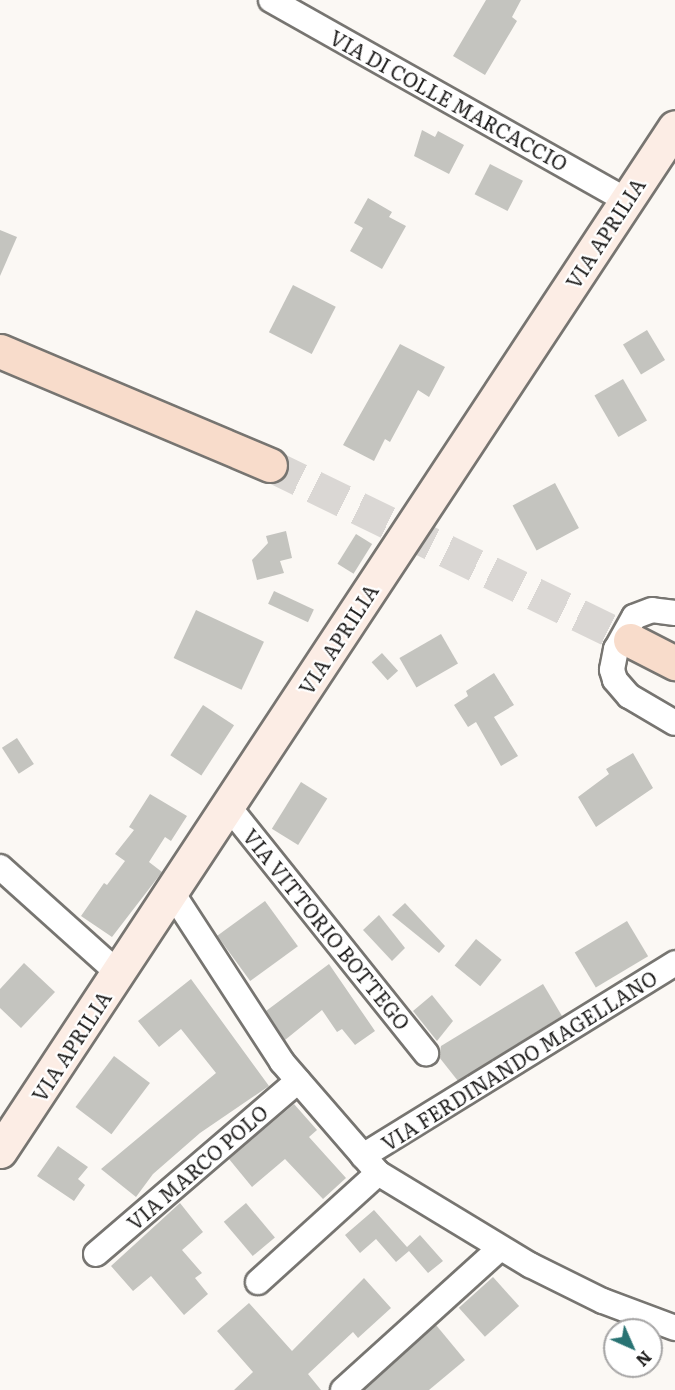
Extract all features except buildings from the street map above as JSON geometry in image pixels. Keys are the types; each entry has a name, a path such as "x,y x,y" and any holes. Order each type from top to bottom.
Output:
{"main road":[{"path":"0,351 270,465"},
{"path":"630,640 675,663"}],"street":[{"name":"VIA DI COLLE MARCACCIO","path":"271,0 627,201"},
{"name":"VIA APRILIA","path":"0,1151 675,127"},
{"path":"675,613 652,610 634,617 625,629 612,665 615,680 629,696 675,723"},
{"name":"VIA VITTORIO BOTTEGO","path":"228,806 426,1053"},
{"path":"0,867 118,974"},
{"path":"171,891 270,1044 297,1081 370,1165 499,1249 603,1302 675,1328"},
{"name":"VIA FERDINANDO MAGELLANO","path":"258,1282 370,1165 675,963"},
{"name":"VIA MARCO POLO","path":"96,1254 297,1081"},
{"path":"343,1390 499,1249"}],"tunnel":[{"path":"270,465 630,640"}]}
